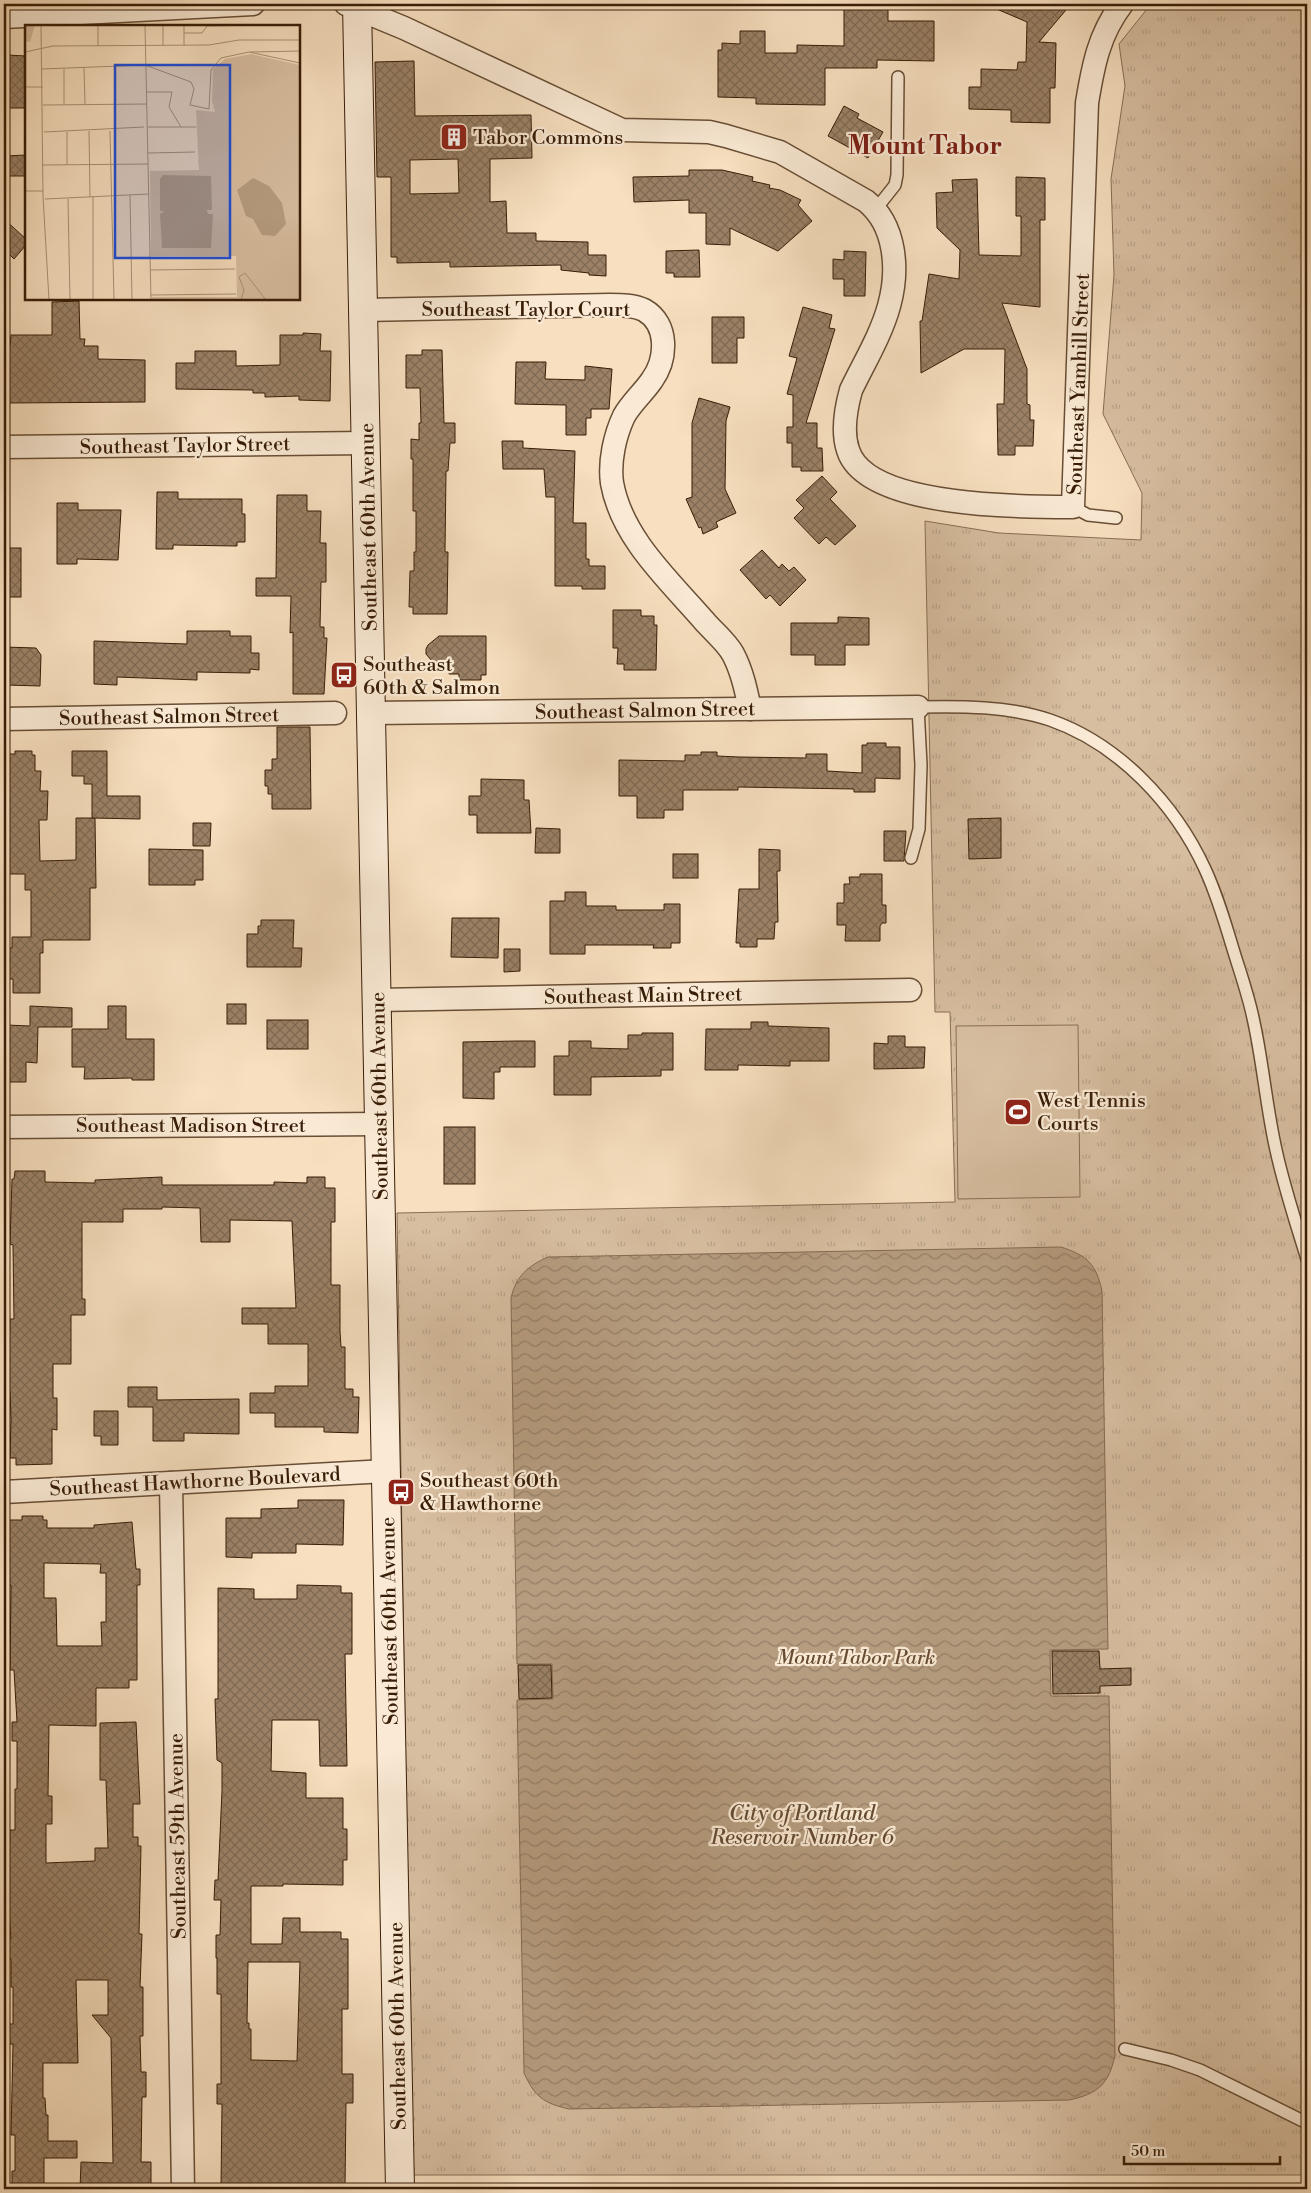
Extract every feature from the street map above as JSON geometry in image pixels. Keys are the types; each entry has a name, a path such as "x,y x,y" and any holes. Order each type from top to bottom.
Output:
{"main road":[{"name":"Southeast 60th Avenue","path":"354,5 364,310 400,2189"}],"street":[{"path":"4,17 253,4"},
{"name":"Southeast Yamhill Street","path":"354,5 622,130 710,132 780,152 866,201 876,209 888,229 892,244 892,289 885,320 851,390 848,401 846,442 853,460 860,469 877,481 915,495 998,505 1074,507 1087,103 1102,35 1122,4"},
{"name":"Southeast Taylor Court","path":"364,310 610,305 642,309 651,315 664,340 662,362 653,379 625,414 613,449 612,481 620,514 640,545 733,654 744,680 750,709"},
{"name":"Southeast Taylor Street","path":"4,448 366,443"},
{"name":"Southeast Salmon Street","path":"371,713 918,707"},
{"name":"Southeast Salmon Street","path":"4,718 335,712"},
{"name":"Southeast Main Street","path":"377,1000 910,990"},
{"name":"Southeast Madison Street","path":"4,1127 379,1124"},
{"name":"Southeast Hawthorne Boulevard","path":"4,1492 386,1471"},
{"name":"Southeast 59th Avenue","path":"170,1482 183,2189"}],"lane":[{"path":"876,209 895,185 897,175 898,77"},
{"path":"1074,507 1088,515 1116,518"},
{"path":"910,858 919,829 921,765 918,707 998,709 1036,716 1069,728 1108,750 1142,779 1168,808 1191,842 1220,905 1244,981 1253,1019 1276,1151 1307,1260"},
{"path":"1124,2049 1171,2060 1200,2070 1307,2123"}],"green space":[{"name":"Mount Tabor Park","path":"1151,4 1307,4 1307,2175 412,2175 397,1213 955,1202 950,1012 935,1012 925,521 999,533 1141,540 1142,493 1103,414 1114,275 1111,179 1125,86 1119,44"},
{"name":"West Tennis Courts","path":"1078,1025 1080,1197 958,1199 956,1026"}],"water":[{"name":"City of Portland Reservoir Number 6","path":"1061,1247 1078,1254 1089,1262 1097,1274 1102,1291 1108,1649 1050,1650 1051,1696 1109,1696 1115,2055 1105,2080 1101,2086 1088,2095 1069,2100 569,2109 541,2098 532,2088 524,2073 517,1700 553,1699 552,1664 517,1664 511,1298 516,1284 529,1268 548,1257"}],"building":[{"path":"844,4 888,4 888,21 934,21 934,61 877,60 877,68 825,68 825,105 756,104 756,98 718,97 718,50 722,50 722,43 740,44 740,31 765,31 765,53 797,53 797,45 844,46"},
{"path":"985,4 1071,4 1039,42 1056,43 1055,88 1050,88 1050,123 1011,122 1011,110 969,109 969,87 981,87 981,69 1017,70 1018,62 1026,62 1027,22"},
{"path":"7,55 25,56 25,108 8,108 8,99 4,99 5,62 7,63"},
{"path":"414,61 415,116 531,115 532,158 490,159 490,202 506,201 507,233 536,233 536,241 588,242 588,255 606,255 606,276 561,270 561,265 450,267 450,262 397,263 397,257 391,257 391,177 377,177 375,62","holes":["458,159 459,193 410,194 410,160"]},
{"path":"844,106 859,114 857,118 883,132 868,158 828,136"},
{"path":"25,155 25,176 6,176 6,156"},
{"path":"689,170 722,170 753,177 752,181 770,185 769,188 780,190 801,200 798,205 812,221 778,251 730,228 730,245 706,244 706,213 689,213 689,200 634,202 633,177 689,176"},
{"path":"1016,177 1045,178 1045,220 1040,220 1040,307 1002,303 1027,369 1027,404 1030,405 1030,420 1034,420 1033,446 1015,446 1015,455 998,455 997,404 1004,404 1005,349 964,349 921,373 920,321 922,321 929,274 959,279 960,250 937,228 936,193 953,192 952,180 977,179 979,255 1021,256 1021,216 1016,216"},
{"path":"4,219 25,238 25,246 14,259 4,249"},
{"path":"699,250 700,277 674,277 674,273 666,273 666,251"},
{"path":"844,251 866,252 865,296 844,296 844,279 833,279 833,259 844,260"},
{"path":"79,301 80,339 85,339 84,346 98,346 98,359 145,360 145,402 8,403 8,346 10,346 11,335 52,335 52,302"},
{"path":"803,307 832,315 829,328 835,329 806,423 817,423 817,448 822,448 823,471 801,471 801,467 792,467 792,443 787,443 787,427 793,427 793,395 787,394 797,358 789,356"},
{"path":"712,317 744,317 744,338 737,338 737,363 712,363"},
{"path":"303,333 321,334 320,351 331,351 330,401 299,400 299,396 265,397 265,393 253,393 253,390 176,389 176,363 195,363 195,351 236,351 236,366 280,365 280,335 303,335"},
{"path":"422,350 442,350 444,423 455,423 455,443 450,443 448,471 446,471 445,552 448,552 447,614 413,614 413,607 409,607 410,571 414,571 414,552 416,552 416,511 413,511 411,439 419,440 419,423 421,423 420,388 406,388 406,355 422,355"},
{"path":"516,362 546,362 545,379 585,380 585,366 612,369 609,409 591,409 591,418 586,418 586,435 566,435 566,405 515,404"},
{"path":"699,398 730,407 726,421 725,489 736,513 716,522 718,527 703,534 686,499 692,497 692,423"},
{"path":"502,441 523,441 523,448 575,451 573,523 586,523 586,559 589,559 589,566 605,566 605,589 582,589 582,586 555,586 555,497 546,497 544,469 503,469"},
{"path":"822,476 837,492 830,499 856,526 835,545 826,537 819,544 794,518 804,508 796,500"},
{"path":"157,492 178,492 178,499 242,499 242,514 245,514 245,542 237,542 237,546 173,545 173,549 156,549"},
{"path":"277,495 307,495 307,511 321,511 320,543 326,543 326,582 321,582 320,627 324,627 324,638 327,638 324,694 293,694 293,632 290,633 291,596 256,596 256,578 276,578"},
{"path":"57,503 78,503 78,510 121,510 118,560 77,559 77,564 57,564"},
{"path":"4,548 21,548 21,597 4,597"},
{"path":"762,550 779,568 782,564 789,571 794,567 806,580 780,606 770,595 766,599 740,570"},
{"path":"613,610 641,610 641,616 654,616 654,625 657,625 656,670 624,670 624,664 617,664 618,648 613,648"},
{"path":"838,617 869,618 869,645 845,645 845,665 815,665 815,655 791,655 791,623 838,623"},
{"path":"187,631 230,631 230,636 251,636 251,653 259,653 259,670 250,669 250,673 197,672 197,680 117,677 117,685 94,684 94,641 187,644"},
{"path":"439,636 486,636 486,675 481,675 481,680 459,680 459,674 449,674 449,668 438,668 426,654 426,649"},
{"path":"4,647 36,648 41,655 40,686 6,685"},
{"path":"277,727 310,727 311,809 272,809 272,794 268,794 268,786 265,786 265,770 272,770 272,759 277,759"},
{"path":"867,743 886,743 886,747 900,747 900,779 875,778 875,792 854,792 854,789 738,787 738,790 683,790 683,810 664,810 664,818 637,818 637,796 619,796 619,760 685,761 685,755 701,755 701,752 717,752 717,756 739,757 806,758 806,754 827,754 827,771 862,773 862,745 867,745"},
{"path":"15,751 32,751 32,755 35,755 35,771 41,771 40,791 48,791 47,820 39,820 40,861 76,860 76,818 95,818 96,888 90,888 90,940 43,940 43,953 40,953 40,993 13,993 13,979 8,979 8,948 12,948 12,937 31,937 31,890 25,890 25,874 6,874 6,865 4,865 5,754 15,754"},
{"path":"72,751 107,751 107,796 140,796 140,819 92,818 92,784 84,784 84,776 72,776"},
{"path":"481,779 524,780 524,800 529,800 531,833 477,833 477,815 469,815 469,796 481,796"},
{"path":"1001,818 1001,858 969,859 968,819"},
{"path":"193,823 211,823 210,846 193,846"},
{"path":"536,828 560,829 560,853 535,853"},
{"path":"884,831 906,831 904,861 884,861"},
{"path":"149,849 203,850 203,880 195,880 195,885 149,885"},
{"path":"759,849 780,850 780,871 777,871 778,922 775,922 774,939 757,939 757,947 740,947 740,943 736,943 739,889 759,889"},
{"path":"673,854 698,854 698,878 673,878"},
{"path":"860,874 882,874 882,905 886,905 886,923 882,923 880,926 880,941 845,941 846,925 837,925 837,903 844,903 844,884 850,884 849,877 860,877"},
{"path":"565,892 586,892 586,906 616,906 616,910 664,910 664,904 680,904 680,943 671,943 671,948 653,948 654,945 585,945 585,954 550,954 550,901 565,901"},
{"path":"452,918 499,918 498,958 451,957"},
{"path":"261,920 294,920 293,948 302,948 301,967 247,967 247,934 258,934 258,926 261,926"},
{"path":"504,949 520,949 520,971 504,972"},
{"path":"227,1004 246,1004 246,1024 227,1024"},
{"path":"30,1006 72,1008 72,1027 38,1027 37,1063 26,1062 26,1082 9,1082 7,1025 30,1026"},
{"path":"108,1006 126,1006 126,1039 154,1039 154,1080 132,1080 132,1078 84,1079 85,1067 72,1067 72,1029 108,1029"},
{"path":"267,1020 308,1020 308,1049 267,1049"},
{"path":"751,1022 768,1022 768,1026 829,1028 829,1061 790,1061 790,1066 738,1065 738,1070 705,1070 706,1029 751,1029"},
{"path":"642,1033 673,1033 673,1070 661,1070 661,1076 591,1077 591,1095 554,1095 554,1056 569,1056 569,1041 591,1041 591,1048 628,1049 628,1035 642,1035"},
{"path":"888,1036 905,1036 905,1047 925,1047 924,1068 874,1069 874,1043 888,1044"},
{"path":"535,1041 535,1067 500,1067 500,1072 494,1072 494,1099 463,1098 463,1042"},
{"path":"444,1127 475,1127 475,1184 444,1184"},
{"path":"15,1171 45,1171 45,1182 95,1183 95,1180 162,1177 162,1185 274,1185 274,1182 307,1183 307,1177 325,1177 325,1188 335,1188 335,1222 331,1222 331,1285 340,1285 340,1331 341,1347 345,1347 345,1389 353,1389 353,1397 359,1397 358,1433 324,1432 324,1427 275,1427 275,1413 250,1413 250,1393 275,1393 275,1386 308,1386 308,1344 268,1344 268,1324 242,1324 242,1308 296,1308 292,1221 230,1220 230,1242 201,1242 200,1208 123,1209 123,1222 82,1222 82,1299 85,1299 85,1315 71,1315 71,1364 53,1364 53,1398 57,1398 57,1430 52,1429 52,1464 16,1465 16,1458 10,1458 11,1419 10,1392 8,1392 10,1319 14,1319 13,1245 10,1244 12,1179 14,1179"},
{"path":"128,1387 157,1387 157,1400 239,1399 239,1434 184,1433 184,1441 153,1441 153,1407 128,1407"},
{"path":"94,1411 118,1411 118,1445 101,1445 101,1436 94,1436"},
{"path":"298,1500 344,1500 343,1545 296,1544 296,1553 252,1553 252,1558 226,1557 226,1518 261,1518 261,1509 298,1508"},
{"path":"22,1516 43,1516 43,1520 47,1520 47,1528 94,1528 94,1525 132,1522 136,1569 140,1569 140,1585 137,1585 137,1680 129,1680 129,1688 96,1688 96,1726 49,1725 48,1796 52,1796 52,1824 46,1824 46,1863 95,1861 95,1848 108,1848 106,1780 100,1780 100,1723 136,1722 140,1804 133,1804 133,1837 138,1837 138,1846 141,1846 139,1934 142,1934 140,1987 143,1987 143,2036 140,2036 141,2072 146,2072 146,2097 142,2097 141,2162 151,2162 151,2189 80,2189 81,2162 113,2163 111,2038 92,2015 108,2015 108,1980 76,1980 78,2063 43,2063 43,2098 45,2098 46,2115 48,2115 48,2141 77,2141 77,2158 44,2158 44,2189 12,2188 12,2171 15,2171 15,2135 11,2135 13,2044 5,2044 6,2024 13,2024 13,1987 11,1987 11,1959 4,1959 4,1939 11,1939 8,1900 10,1830 15,1830 15,1789 17,1789 17,1741 12,1741 12,1722 17,1722 14,1670 10,1670 11,1585 6,1585 4,1520 22,1520","holes":["44,1563 101,1564 100,1573 106,1573 106,1622 101,1622 102,1646 57,1646 56,1598 44,1598"]},
{"path":"297,1585 341,1586 341,1593 352,1593 352,1654 345,1654 347,1766 320,1766 319,1720 272,1720 271,1771 306,1773 306,1798 343,1798 343,1829 347,1829 347,1860 343,1860 343,1885 283,1884 283,1886 251,1886 251,1944 282,1944 283,1918 300,1918 300,1932 341,1932 341,1939 348,1939 348,2009 342,2009 342,2074 353,2074 353,2103 346,2103 345,2187 342,2187 342,2189 221,2189 222,2104 217,2104 217,2084 221,2084 221,1994 217,1994 216,1935 220,1935 221,1900 214,1900 215,1880 218,1880 222,1791 222,1763 217,1760 215,1699 218,1699 218,1588 254,1589 254,1599 297,1599","holes":["248,1962 300,1962 297,2061 251,2060 251,2029 249,2029 249,2023 247,2023"]},
{"path":"1052,1651 1099,1651 1100,1669 1131,1668 1131,1685 1100,1686 1100,1693 1053,1694"},
{"path":"518,1665 551,1665 552,1698 519,1699"}],"place":[{"name":"Tabor Commons","path":"454,137"},
{"name":"Southeast 60th & Salmon","path":"344,675"},
{"name":"West Tennis Courts","path":"1018,1112"},
{"name":"Southeast 60th & Hawthorne","path":"401,1492"}],"district":[{"name":"Mount Tabor","path":"925,145"}]}
